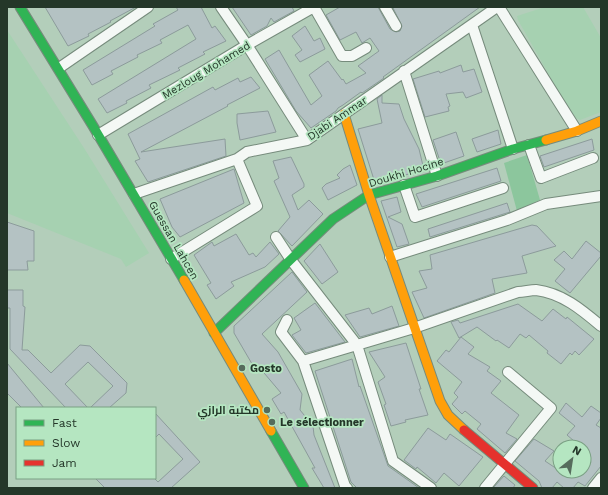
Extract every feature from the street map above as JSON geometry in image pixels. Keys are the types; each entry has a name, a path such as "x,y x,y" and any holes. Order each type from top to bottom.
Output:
{"street":[{"name":"Guessan Lahcen","path":"20,7 59,68 134,194 304,488"},
{"path":"59,68 148,7"},
{"path":"221,7 307,140"},
{"path":"314,7 342,56 352,56 366,48"},
{"name":"Mezloug Mohamed","path":"98,135 247,45 314,7"},
{"path":"385,7 396,26"},
{"path":"498,7 577,131"},
{"name":"Djabi Ammar","path":"134,194 237,159 247,152 307,140 498,7"},
{"path":"472,25 513,149"},
{"path":"404,71 437,176"},
{"path":"344,114 390,256 440,402 448,415 463,429 533,488"},
{"name":"Doukhi Hocine","path":"214,333 333,220 370,195 437,176 513,149 577,131 601,120"},
{"path":"528,145 541,178 593,158"},
{"path":"171,258 257,206 237,159"},
{"path":"404,185 415,218 503,188"},
{"path":"390,256 507,220 546,204 601,196"},
{"path":"276,236 291,260 357,345 393,461 431,488"},
{"path":"303,361 414,328 518,292 535,290 550,293 567,300 601,326"},
{"path":"287,320 281,332 303,361 345,486 347,488"},
{"path":"485,488 551,408 508,372"},
{"path":"593,488 601,478"}],"shaded area":[{"path":"545,7 583,7 601,38 601,112 580,120 576,118 557,89 518,20 517,16"},
{"path":"7,30 84,148 149,253 126,267 121,259 7,213"},
{"path":"527,155 540,200 517,211 504,163"}],"building":[{"path":"45,7 136,7 88,34 89,36 68,46"},
{"path":"176,7 201,7 212,28 215,26 226,41 203,52 205,54 178,68 180,70 149,85 151,88 107,113 98,99 196,39 188,25 160,40 162,43 137,55 138,57 111,71 113,74 92,85 83,70 155,26 153,24 178,10"},
{"path":"232,7 292,7 294,11 274,22 271,18 267,26 251,35"},
{"path":"340,7 378,7 390,29 396,32 400,31 402,26 393,8 396,7 480,7 383,77 384,78 362,93 361,92 311,128 296,111 265,59 279,50 311,105 322,96 309,75 328,61 346,84 366,73 358,66 379,51 370,38 362,43 356,32 340,40 326,15"},
{"path":"305,26 314,41 320,38 325,49 300,62 295,55 302,50 292,36"},
{"path":"461,65 463,72 474,69 482,92 466,98 463,92 446,94 450,106 448,107 449,111 425,117 413,79 439,71 440,73"},
{"path":"251,77 260,88 141,152 225,139 226,156 148,182 135,161 140,159 128,134 213,87 215,90 238,78 240,82"},
{"path":"382,95 382,103 399,104 404,119 419,149 424,170 375,183 358,129 382,123 377,99"},
{"path":"268,111 276,132 240,140 237,114"},
{"path":"498,130 501,144 477,152 472,139"},
{"path":"456,132 464,156 441,164 433,140"},
{"path":"592,139 594,150 544,167 540,156"},
{"path":"291,157 304,184 304,187 292,195 298,210 309,200 323,214 292,246 278,231 290,217 274,181 279,178 273,161"},
{"path":"350,165 357,185 328,200 322,188 326,184 340,178 337,175"},
{"path":"497,168 501,181 422,207 416,194"},
{"path":"234,169 244,203 180,237 172,227 160,199"},
{"path":"397,197 401,212 388,217 402,224 409,244 397,247 381,201"},
{"path":"507,203 510,212 430,237 428,229"},
{"path":"7,222 34,231 34,261 27,261 28,270 7,270"},
{"path":"532,225 537,226 556,246 522,256 527,273 492,279 495,293 424,318 412,292 427,288 419,271 432,269 430,255"},
{"path":"236,234 249,255 253,253 256,257 270,242 279,254 265,267 231,282 234,286 216,299 207,285 211,283 194,255 212,242 214,246"},
{"path":"586,241 601,253 601,256 570,293 555,281 565,269 554,260 564,251 572,259"},
{"path":"320,244 338,272 322,284 304,261"},
{"path":"292,272 307,292 262,334 278,352 302,394 300,410 313,426 314,435 335,488 324,488 312,468 315,468 284,412 281,414 272,399 281,393 259,367 255,369 234,333 234,326"},
{"path":"7,290 23,290 23,306 25,307 22,350 28,350 51,373 80,345 90,346 127,383 126,393 110,407 91,407 113,386 88,362 65,384 87,407 65,407 10,349 10,308 7,308"},
{"path":"315,303 345,342 306,353 292,335 301,330 294,318"},
{"path":"518,304 542,321 553,309 566,319 567,317 594,339 579,355 575,351 572,355 570,353 561,364 547,353 548,351 529,335 526,338 520,334 509,348 497,340 496,341 477,327 459,338 451,322 458,320 460,323"},
{"path":"392,306 399,326 360,337 345,315 369,308 372,314"},
{"path":"461,337 474,347 468,354 490,367 487,371 501,381 491,393 519,415 506,433 517,439 505,453 477,429 481,424 465,411 462,414 452,404 458,397 454,393 462,382 437,361 446,350 449,352"},
{"path":"406,343 428,415 405,420 406,422 391,426 384,405 386,404 378,382 385,377 369,352"},
{"path":"352,359 359,387 360,386 388,466 419,488 357,488 351,482 315,371"},
{"path":"7,363 43,407 21,407 7,393"},
{"path":"566,403 582,417 591,406 601,413 601,418 596,425 601,428 601,466 592,477 592,439 572,439 567,435 575,426 559,413"},
{"path":"156,414 200,462 171,488 105,488 96,479 155,479 158,482 183,459 159,434 156,437"},
{"path":"428,428 446,440 450,434 483,457 459,486 444,473 436,483 417,467 416,469 404,460"},
{"path":"534,439 552,450 552,453 545,461 552,466 552,479 591,479 585,486 578,482 573,488 564,488 557,482 552,488 542,488 539,481 515,461"},
{"path":"504,476 515,485 513,488 493,488"}],"traffic: fast":[{"path":"20,7 93,126 184,280"},
{"path":"214,333 333,219 369,195 437,176 513,149 546,140"},
{"path":"271,431 304,488"}],"traffic: slow":[{"path":"344,114 369,195 440,401 448,415 464,430"},
{"path":"546,140 577,131 601,121"},
{"path":"184,280 271,431"}],"traffic: jam":[{"path":"464,430 533,488"}],"place":[{"name":"Gosto","path":"242,368"},
{"name":"مكتبة الرازي","path":"267,410"},
{"name":"Le sélectionner","path":"272,422"}]}
